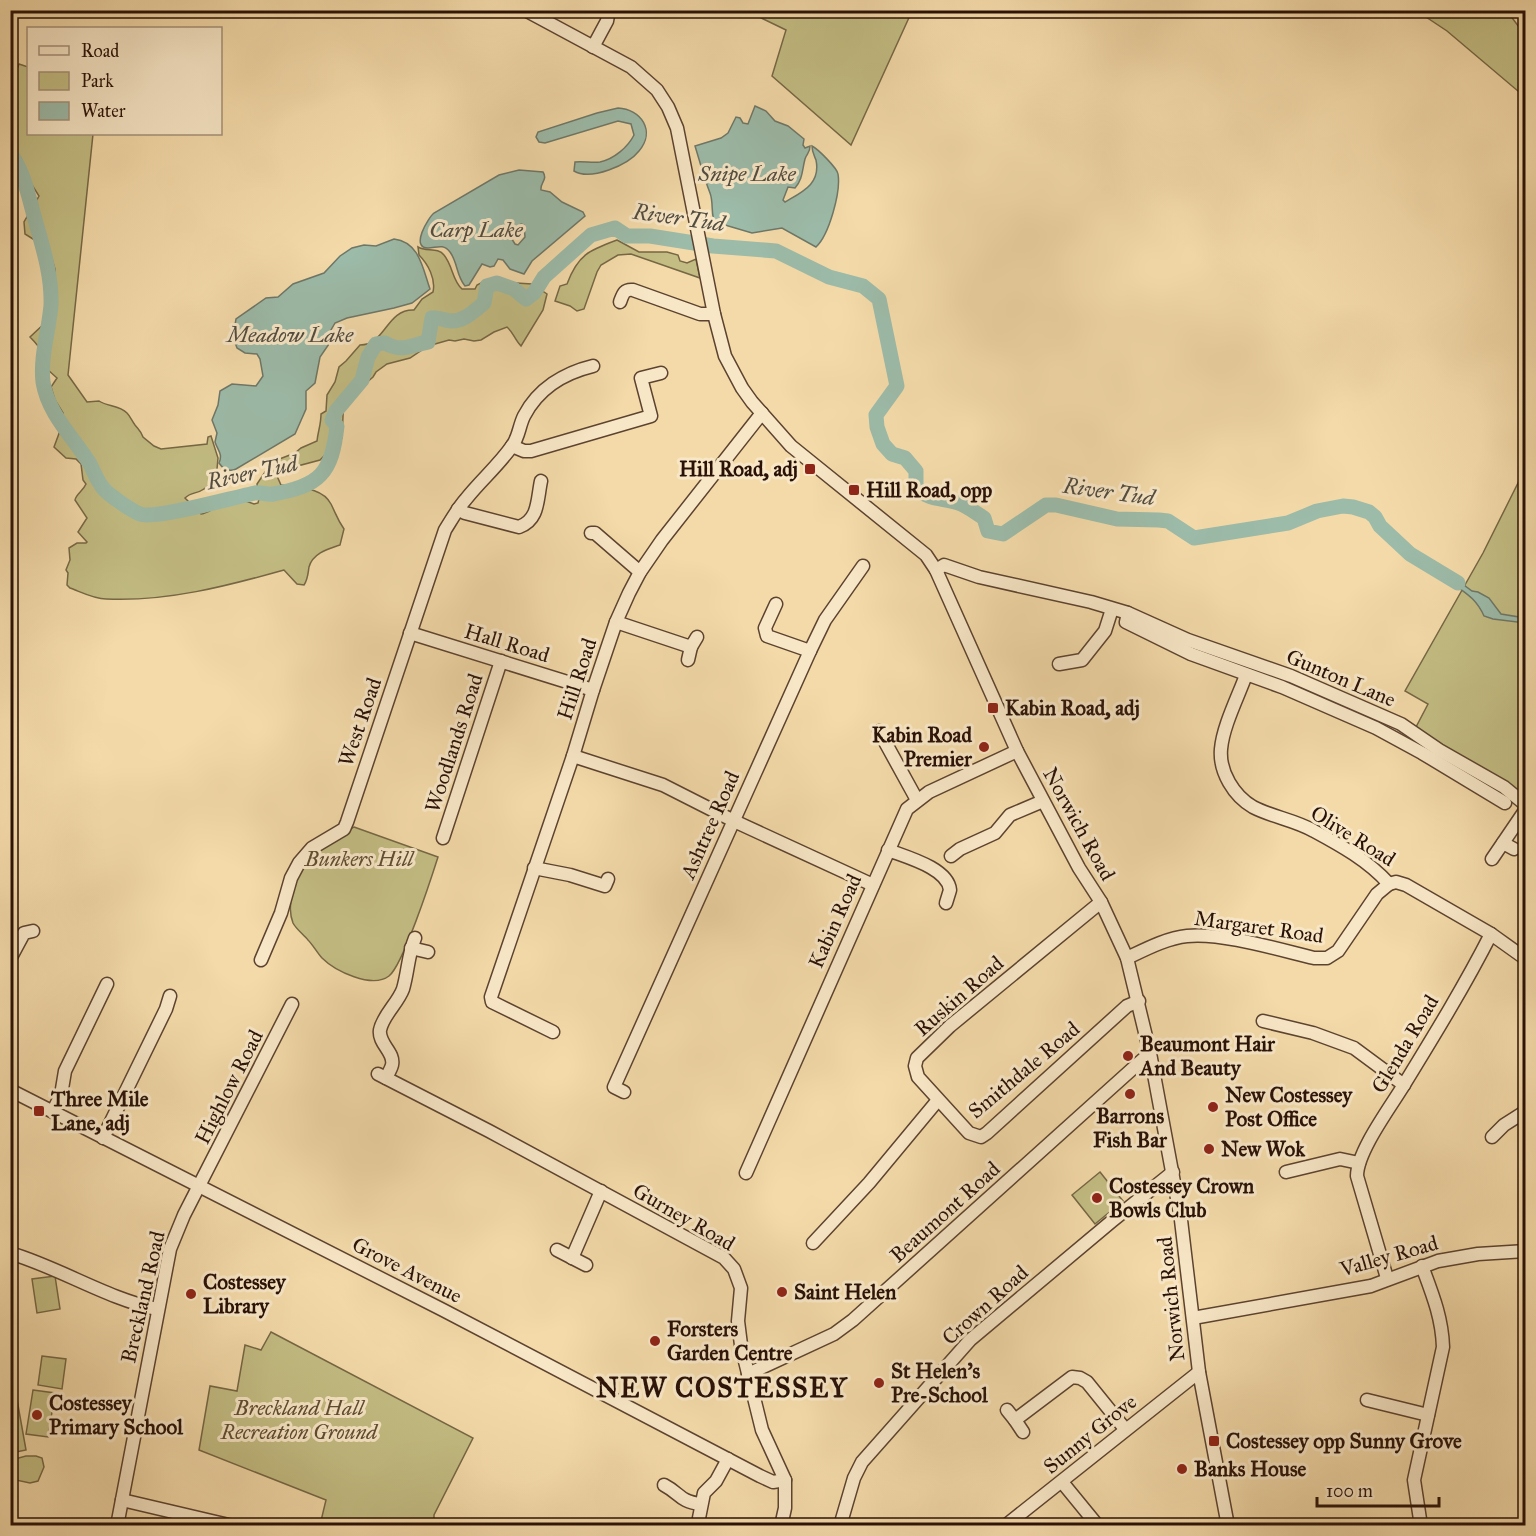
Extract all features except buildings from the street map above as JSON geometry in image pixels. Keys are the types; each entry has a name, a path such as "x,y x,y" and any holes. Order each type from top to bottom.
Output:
{"street":[{"name":"Norwich Road","path":"525,10 631,67 657,90 668,107 680,142 701,254 725,356 742,388 791,446 926,555 936,570 1017,751 1079,868 1101,902 1127,958 1139,1001 1173,1172 1199,1372 1228,1526"},
{"path":"593,46 607,21 609,10"},
{"path":"620,302 623,292 633,290 700,314 714,314"},
{"name":"West Road","path":"261,960 281,913 291,878 299,863 312,848 344,829 348,822 437,551 446,530 458,509 512,446 518,436 523,418 535,400 553,382 578,364 593,366"},
{"path":"512,446 531,451 657,415 640,374 661,373"},
{"name":"Hill Road","path":"548,1033 489,993 573,756 616,622 640,572 662,540 762,413"},
{"path":"458,509 506,530 528,524 533,518 541,481"},
{"path":"591,533 594,533 640,572"},
{"name":"Gunton Lane","path":"936,570 944,565 979,578 1128,614 1188,640 1291,676 1387,717 1438,750 1499,783 1526,807 1508,846 1492,859"},
{"name":"Ashtree Road","path":"624,1092 614,1087 810,651 825,620 856,570"},
{"path":"776,604 765,628 767,636 810,651"},
{"path":"1059,664 1082,660 1105,631 1112,609"},
{"name":"Gunton Lane","path":"1128,614 1126,622 1191,654 1282,687 1376,728 1505,803"},
{"path":"616,622 694,642 688,660"},
{"name":"Hall Road","path":"410,633 593,690"},
{"name":"Woodlands Road","path":"443,838 501,661"},
{"name":"Olive Road","path":"1246,675 1221,750 1222,767 1237,794 1254,807 1314,830 1374,868 1389,884 1396,882 1406,885 1491,934 1526,959"},
{"path":"879,731 917,800"},
{"name":"Kabin Road","path":"745,1165 907,809 929,792 1017,751"},
{"path":"573,756 663,785 734,821 873,885"},
{"path":"951,856 960,849 995,833 1010,815 1019,809 1043,801"},
{"path":"888,850 929,867 952,883 961,883"},
{"path":"534,868 570,875 605,886 608,879"},
{"path":"946,878 950,890 946,903"},
{"name":"Margaret Road","path":"1127,958 1176,938 1202,935 1314,958 1327,958 1338,951 1377,894 1389,884"},
{"name":"Ruskin Road","path":"938,1100 918,1077 915,1066 917,1058 950,1026 1101,902"},
{"path":"10,959 24,933 33,931"},
{"name":"Glenda Road","path":"1359,1163 1377,1128 1491,934"},
{"name":"Gurney Road","path":"428,952 413,943 403,989 382,1025 380,1032 383,1044 392,1059 392,1064 382,1076 724,1258 734,1269 741,1288 738,1321 748,1374 762,1430 785,1480 785,1508 781,1526"},
{"path":"53,1111 61,1095 65,1071 107,984"},
{"name":"Smithdale Road","path":"938,1100 969,1133 981,1137 1127,1006 1139,1001"},
{"name":"Highlow Road","path":"200,1187 292,1004"},
{"path":"103,1138 170,1006"},
{"path":"1270,1027 1326,1037 1354,1048 1404,1085"},
{"name":"Beaumont Road","path":"748,1374 834,1334 853,1320 1150,1053"},
{"name":"Grove Avenue","path":"10,1090 453,1315 768,1480 779,1482 785,1480"},
{"path":"813,1243 868,1183 938,1100"},
{"path":"1492,1137 1504,1125 1526,1111"},
{"path":"1293,1174 1340,1159 1359,1163 1357,1176 1387,1278"},
{"name":"Crown Road","path":"840,1526 861,1462 970,1340 1146,1192 1173,1172"},
{"name":"Breckland Road","path":"117,1526 170,1249 184,1215 200,1187"},
{"path":"572,1258 601,1191"},
{"path":"557,1250 586,1265"},
{"name":"Valley Road","path":"1193,1318 1371,1286 1422,1266 1466,1256 1526,1251"},
{"path":"10,1253 52,1267 137,1304 157,1309"},
{"path":"1421,1526 1414,1480 1443,1347 1438,1308 1422,1266"},
{"name":"Sunny Grove","path":"1005,1526 1199,1372"},
{"path":"1015,1420 1072,1377 1080,1377 1087,1382 1125,1429"},
{"path":"1367,1400 1428,1415"},
{"path":"1007,1410 1023,1432"},
{"path":"699,1518 700,1504 706,1489 716,1481 728,1459"},
{"path":"1062,1482 1098,1526"},
{"path":"664,1485 685,1501 700,1504"},
{"path":"122,1500 233,1526"}],"green space":[{"path":"758,10 912,11 851,145 772,76 786,30 755,15"},
{"path":"1417,11 1507,11 1525,35 1525,97 1447,31"},
{"path":"19,64 27,67 27,135 93,135 68,375 87,402 99,401 124,410 143,437 161,449 207,444 208,437 211,436 218,458 216,480 201,491 185,498 201,514 240,499 254,504 258,503 257,484 269,469 269,463 317,441 321,414 326,411 327,395 335,382 339,367 360,345 369,343 381,334 397,315 414,310 422,299 433,292 432,277 419,255 418,247 441,253 447,259 462,289 475,289 477,285 489,279 498,282 532,284 547,294 543,310 521,346 507,327 481,340 449,340 428,346 410,358 387,364 366,383 351,389 344,395 342,438 320,460 279,471 277,476 281,485 309,489 327,498 344,529 340,545 322,552 311,562 304,585 297,584 284,570 196,592 151,598 101,599 67,585 66,570 70,560 69,548 77,543 87,542 78,532 87,518 75,500 86,484 83,480 81,464 76,459 66,458 54,447 61,428 63,413 55,400 51,387 57,378 47,369 42,352 30,337 47,321 56,305 55,269 49,249 25,234 24,222 39,196 27,177 21,158 11,145 11,85"},
{"path":"617,240 639,252 667,252 678,255 680,261 687,263 696,259 700,278 631,254 618,255 601,265 584,309 577,311 555,301 560,286 567,284 576,266 586,255 592,250"},
{"path":"1525,469 1525,797 1415,729 1428,704 1405,691 1483,553"},
{"name":"Bunkers Hill","path":"354,827 438,857 402,956 389,976 382,979 354,977 328,963 296,927 291,916 292,893 304,866 320,849"},
{"name":"Costessey Crown Bowls Club","path":"1100,1172 1123,1201 1095,1224 1072,1195"},
{"path":"55,1276 60,1309 37,1313 32,1279"},
{"name":"Breckland Hall Recreation Ground","path":"271,1332 473,1438 434,1515 434,1525 320,1525 326,1500 199,1450 210,1386 237,1391 245,1345 261,1350"},
{"path":"42,1356 66,1359 62,1389 38,1385"},
{"path":"33,1390 55,1393 48,1437 26,1434"},
{"path":"16,1394 26,1450 11,1453 11,1395"},
{"path":"26,1456 42,1458 44,1467 38,1481 30,1483 11,1479 11,1460"}],"water":[{"name":"Snipe Lake","path":"755,106 766,111 775,121 788,126 804,139 805,148 810,146 800,181 795,188 788,187 783,200 785,202 804,191 816,175 816,160 812,146 837,171 838,191 833,213 816,247 782,228 752,233 725,225 716,226 714,222 711,197 695,146 721,138 728,133 736,117 748,124"},
{"path":"618,108 633,112 644,122 646,136 644,143 634,156 609,170 590,174 574,171 575,162 600,162 620,152 634,135 631,124 618,121 545,143 539,142 536,137 538,132"},
{"name":"Carp Lake","path":"519,170 543,172 545,177 541,190 550,192 562,202 583,212 585,216 532,261 524,274 510,269 503,260 498,259 494,266 482,264 469,285 465,286 450,252 442,247 423,247 420,238 434,213 499,175","holes":["521,224 524,225 525,237 518,245 515,244 510,236"]},
{"name":"Meadow Lake","path":"394,239 410,245 415,251 430,289 412,303 347,318 335,323 331,330 329,344 320,357 315,383 306,391 306,409 295,434 236,469 229,470 222,467 219,463 220,455 215,442 217,433 212,420 220,391 232,384 256,386 263,376 257,354 245,353 237,348 233,337 236,319 266,298 278,297 293,284 324,273 340,256 352,248 364,245 376,246"},
{"path":"1441,572 1449,574 1472,591 1489,598 1501,614 1525,618 1525,623 1484,616 1475,601"}],"waterway":[{"name":"River Tud","path":"10,153 25,183 50,282 51,305 42,373 46,394 56,415 90,464 103,488 131,510 140,514 161,514 255,493 273,494 289,491 313,481 321,475 332,455 337,426 332,420 336,411 362,380 368,357 376,344 385,343 402,348 428,342 432,318 456,321 465,317 484,303 487,286 497,283 514,289 526,299 534,293 544,277 591,235 615,228 627,236 650,236 713,246 776,251 829,277 863,286 879,299 897,386 876,415 877,427 883,444 892,454 905,458 916,471 916,488 931,497 958,503 968,508 984,518 988,531 1003,534 1046,505 1056,505 1117,519 1168,521 1194,538 1288,523 1317,511 1343,506 1353,507 1369,512 1380,526 1410,554 1458,583"}],"place":[{"name":"Hill Road, adj","path":"810,469"},
{"name":"Hill Road, opp","path":"854,490"},
{"name":"Kabin Road, adj","path":"993,708"},
{"name":"Kabin Road Premier","path":"984,747"},
{"name":"Beaumont Hair And Beauty","path":"1128,1056"},
{"name":"Barrons Fish Bar","path":"1130,1094"},
{"name":"New Costessey Post Office","path":"1213,1107"},
{"name":"Three Mile Lane, adj","path":"39,1111"},
{"name":"New Wok","path":"1209,1149"},
{"name":"Costessey Crown Bowls Club","path":"1097,1198"},
{"name":"Saint Helen","path":"782,1292"},
{"name":"Costessey Library","path":"191,1294"},
{"name":"Forsters Garden Centre","path":"655,1341"},
{"name":"St Helen's Pre-School","path":"879,1383"},
{"name":"Costessey Primary School","path":"37,1415"},
{"name":"Costessey opp Sunny Grove","path":"1214,1441"},
{"name":"Banks House","path":"1182,1469"}],"district":[{"name":"NEW COSTESSEY","path":"722,1388"}]}
